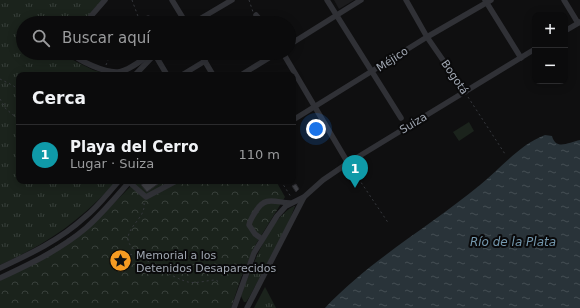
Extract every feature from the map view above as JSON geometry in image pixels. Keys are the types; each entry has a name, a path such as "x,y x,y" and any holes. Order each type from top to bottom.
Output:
{"street":[{"path":"91,15 105,0"},
{"path":"172,0 182,16"},
{"path":"206,16 232,0"},
{"path":"326,0 401,118"},
{"path":"296,41 362,0"},
{"name":"Bogotá","path":"406,0 427,37 465,92"},
{"path":"564,0 579,22 568,29"},
{"path":"488,1 521,58"},
{"name":"Méjico","path":"296,118 488,1"},
{"name":"Suiza","path":"292,202 304,197 323,180 348,163 532,51"},
{"path":"81,60 104,69 119,72 143,60"},
{"path":"138,72 148,60"},
{"path":"157,60 165,72"},
{"path":"246,72 266,60"},
{"path":"287,60 294,72"},
{"path":"187,72 205,61 211,72"},
{"path":"296,76 348,163"},
{"path":"0,268 26,256 67,232 89,214 116,184"},
{"path":"0,278 36,262 77,236 128,184"},
{"path":"132,184 144,197 151,196 171,184"},
{"path":"238,301 247,307 304,197"},
{"path":"262,239 255,234 249,225 262,202 292,202"},
{"path":"234,308 238,301 245,277 262,239 277,216 292,202"}],"path":[{"path":"132,0 138,16"},
{"path":"250,0 252,10 256,15"},
{"path":"104,69 108,60"},
{"path":"0,79 14,86 16,89"},
{"name":"Bogotá","path":"465,92 505,154"},
{"path":"0,99 6,109 16,117"},
{"path":"348,163 389,224"},
{"path":"282,184 292,202"},
{"path":"144,197 145,205 141,217 128,237 128,244 135,252 160,270 179,279 190,282 216,280 220,283"},
{"path":"130,255 135,252"}],"shaded area":[{"path":"334,0 354,0 339,9"}],"green space":[{"path":"0,0 102,0 88,16 16,16 16,60 73,60 100,72 16,72 16,184 114,184 90,208 50,239 0,265"},
{"path":"469,122 474,131 459,141 453,132"},
{"path":"133,184 278,184 285,197 256,244 242,275 231,308 0,308 0,279 15,272 97,220"},
{"path":"295,206 289,222 250,296 246,302 244,302 241,296 249,273 262,245 278,220 286,211"},
{"path":"265,287 276,308 254,308"}],"water":[{"name":"Río de la Plata","path":"545,135 552,136 554,141 560,144 567,144 580,140 580,308 325,308 361,274 380,259 461,200 511,157 536,139"}],"building":[{"path":"142,184 158,184 147,192 141,185"},
{"path":"296,184 299,189 296,192 292,186"}],"place":[{"name":"Playa del Cerro","path":"355,188"},
{"name":"Memorial a los Detenidos Desaparecidos","path":"120,261"}]}
